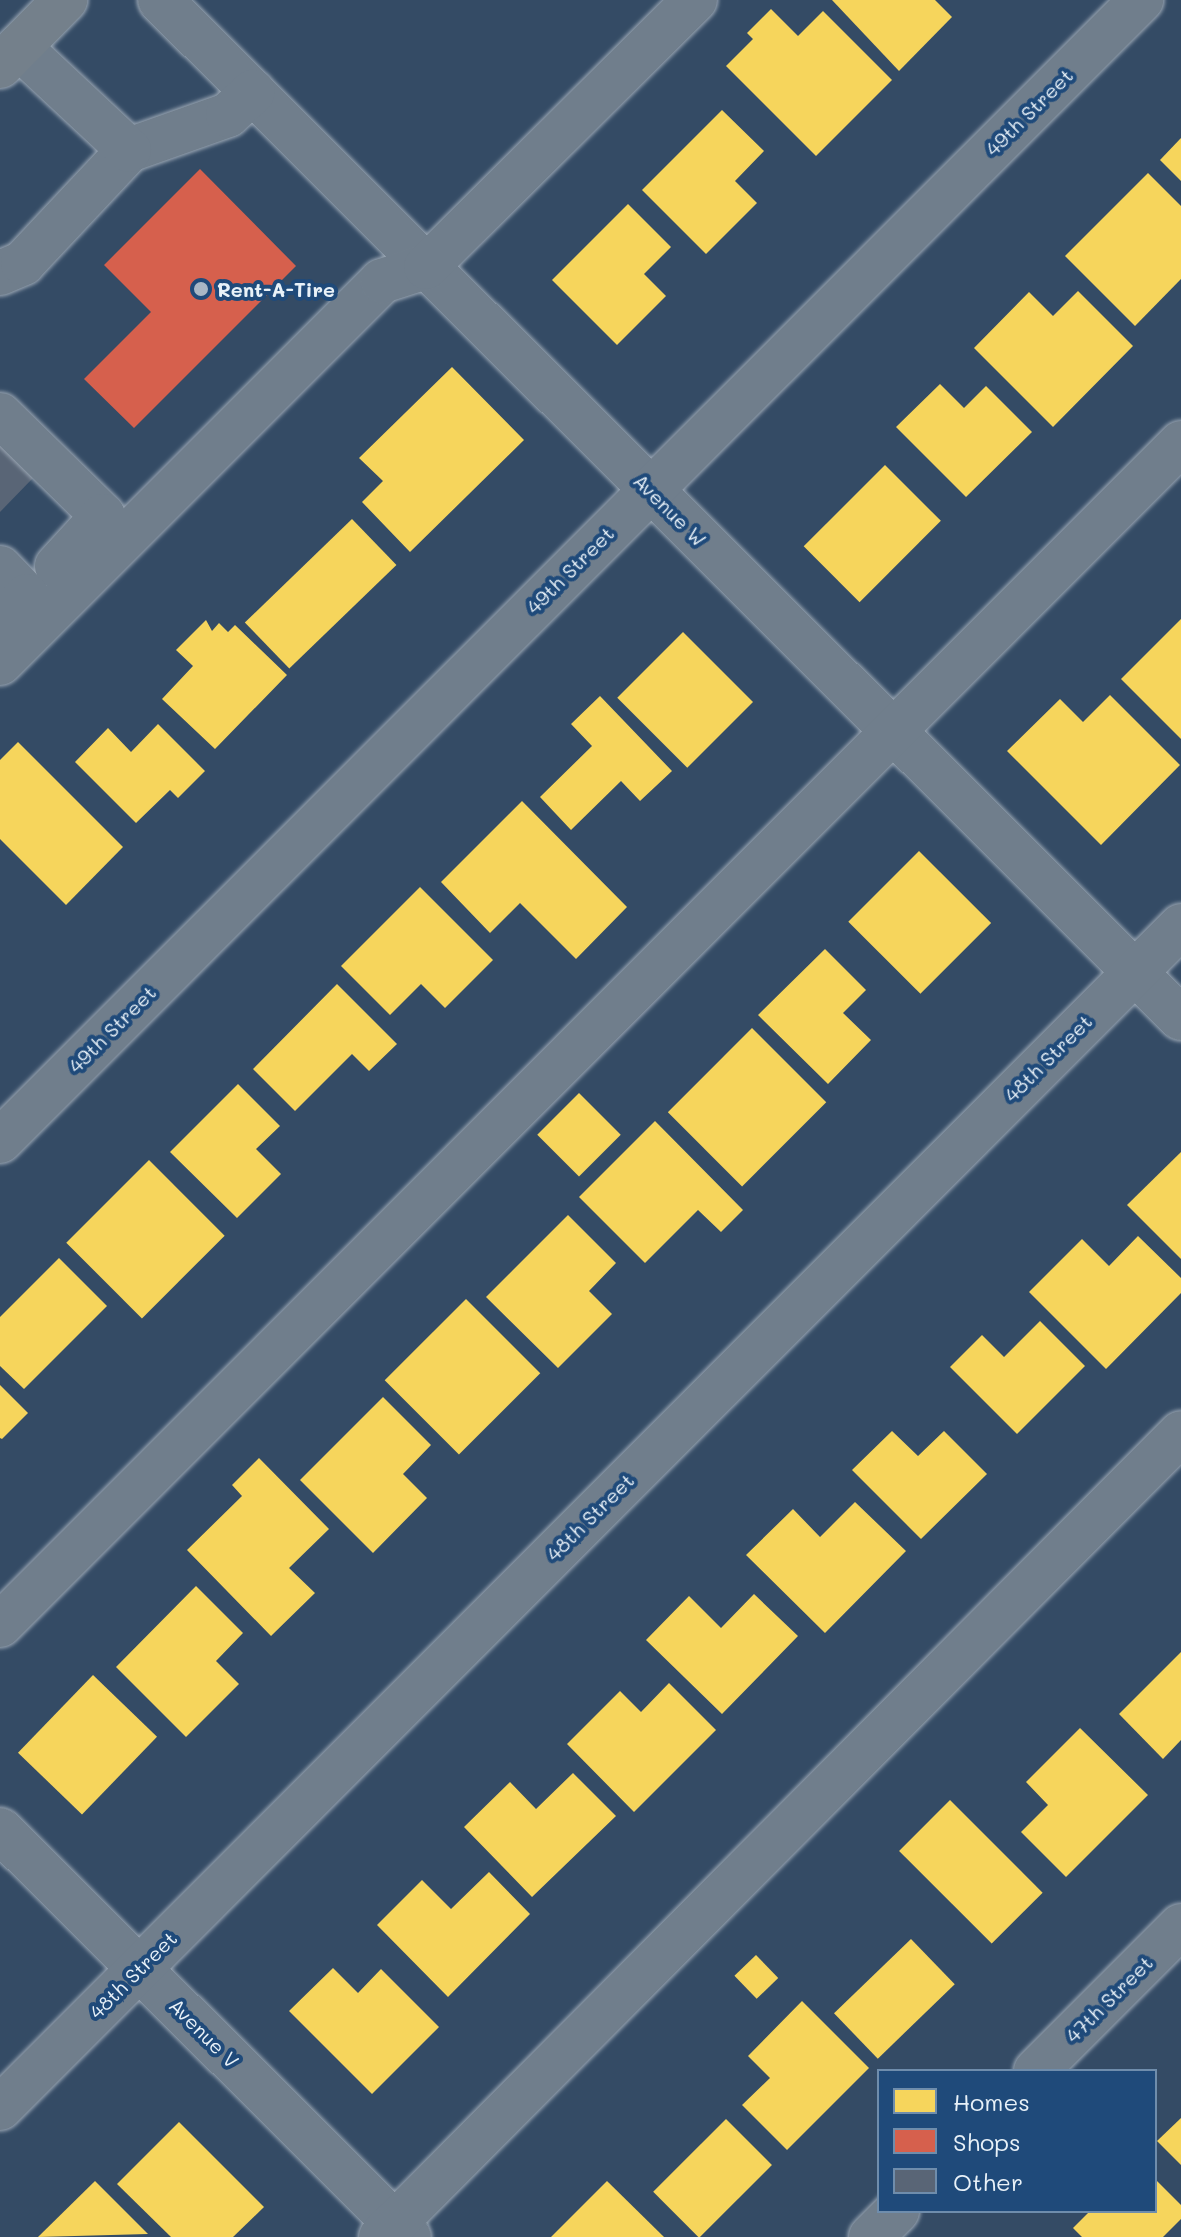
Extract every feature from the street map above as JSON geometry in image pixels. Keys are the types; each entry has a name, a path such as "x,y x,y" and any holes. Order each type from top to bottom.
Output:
{"main road":[{"path":"10,56 65,0"}],"street":[{"name":"Avenue W","path":"160,0 1181,1018"},
{"path":"0,663 73,570 382,281 426,267 695,0"},
{"name":"49th Street","path":"0,1141 1141,0"},
{"path":"10,56 129,150"},
{"path":"0,273 23,263 129,150 228,115 253,92"},
{"path":"0,415 103,516 73,570 9,596"},
{"path":"0,1625 1181,443"},
{"name":"48th Street","path":"0,2108 1181,926"},
{"path":"395,2232 1181,1433"},
{"name":"Avenue V","path":"0,1830 139,1968 395,2232"},
{"name":"47th Street","path":"1038,2069 1181,1926"},
{"path":"871,2237 895,2213"}],"building: Homes":[{"path":"832,0 935,0 952,17 899,71"},
{"path":"771,9 798,36 823,11 892,80 816,156 726,66 753,39 747,33"},
{"path":"722,110 764,151 735,181 757,203 706,254 642,190"},
{"path":"1181,138 1181,181 1160,160"},
{"path":"1148,173 1181,206 1181,279 1135,326 1065,256"},
{"path":"628,204 671,247 644,274 666,296 617,345 552,280"},
{"path":"1078,291 1133,346 1053,427 974,348 1029,292 1053,316"},
{"path":"452,367 524,440 410,552 362,502 383,481 359,458"},
{"path":"940,384 964,408 986,386 1032,432 966,497 896,427"},
{"path":"885,465 941,521 860,602 804,546"},
{"path":"352,519 396,565 289,669 245,623"},
{"path":"1181,619 1181,739 1121,679"},
{"path":"206,620 212,631 219,623 228,632 235,625 287,675 215,749 162,699 193,666 176,650"},
{"path":"683,632 753,702 687,768 617,698"},
{"path":"1110,695 1180,765 1101,845 1007,751 1060,699 1083,722"},
{"path":"600,696 672,771 640,801 621,781 571,830 540,797 592,746 571,724"},
{"path":"158,724 205,771 178,798 170,790 136,823 75,762 108,728 131,752"},
{"path":"18,742 123,847 66,905 0,839 0,760"},
{"path":"522,801 627,907 576,959 520,903 490,933 441,882"},
{"path":"919,851 991,923 920,994 848,922"},
{"path":"420,887 493,960 445,1008 421,984 390,1015 341,966"},
{"path":"825,949 866,990 843,1013 871,1040 828,1084 758,1015"},
{"path":"337,984 397,1044 369,1071 352,1054 295,1111 253,1069"},
{"path":"752,1028 826,1102 742,1186 668,1112"},
{"path":"238,1084 280,1126 256,1149 281,1174 237,1218 170,1152"},
{"path":"579,1093 621,1135 579,1176 537,1135"},
{"path":"655,1121 743,1210 721,1232 698,1210 645,1263 579,1197"},
{"path":"1181,1152 1181,1259 1127,1205"},
{"path":"149,1160 225,1236 142,1318 66,1243"},
{"path":"568,1215 616,1263 589,1291 612,1314 558,1368 486,1297"},
{"path":"1138,1236 1181,1278 1181,1293 1106,1369 1029,1292 1082,1239 1109,1266"},
{"path":"59,1258 107,1306 24,1389 0,1366 0,1317"},
{"path":"466,1299 540,1373 459,1455 385,1380"},
{"path":"1040,1321 1085,1366 1017,1434 950,1367 982,1335 1004,1357"},
{"path":"0,1385 28,1413 2,1439 0,1438"},
{"path":"383,1397 431,1445 403,1474 427,1498 373,1553 300,1480"},
{"path":"892,1431 918,1456 944,1431 987,1474 921,1539 852,1470"},
{"path":"259,1458 329,1529 289,1568 315,1593 271,1636 187,1550 242,1496 232,1485"},
{"path":"855,1502 906,1551 825,1633 746,1555 793,1509 820,1537"},
{"path":"196,1586 243,1633 216,1661 239,1684 186,1737 116,1667"},
{"path":"754,1594 798,1636 722,1714 646,1640 689,1596 721,1628"},
{"path":"1181,1652 1181,1740 1163,1759 1119,1714"},
{"path":"93,1675 157,1737 82,1815 18,1753"},
{"path":"669,1683 716,1730 634,1812 567,1744 620,1691 641,1712"},
{"path":"1080,1728 1148,1795 1066,1877 1021,1832 1048,1805 1026,1782"},
{"path":"573,1773 616,1816 532,1897 464,1827 510,1782 536,1809"},
{"path":"950,1800 1043,1893 992,1944 899,1851"},
{"path":"489,1872 530,1914 448,1997 377,1925 422,1880 451,1909"},
{"path":"911,1939 955,1984 878,2059 834,2013"},
{"path":"756,1955 778,1978 757,1999 734,1976"},
{"path":"333,1968 358,1993 381,1969 439,2027 372,2094 289,2011"},
{"path":"802,2001 869,2068 787,2150 742,2105 770,2078 748,2056"},
{"path":"1181,2118 1181,2165 1157,2141"},
{"path":"726,2119 772,2165 700,2237 653,2192"},
{"path":"179,2122 264,2207 233,2237 171,2237 117,2184"},
{"path":"95,2181 148,2234 38,2237"},
{"path":"607,2181 664,2237 551,2237"},
{"path":"1157,2181 1181,2205 1181,2219 1163,2237 1082,2237 1073,2228 1088,2213 1157,2213"}],"building: Shops":[{"name":"Rent-A-Tire","path":"200,169 296,266 134,428 84,379 151,312 104,265"}],"building: Other":[{"path":"0,445 33,478 0,512"}],"place":[{"name":"Rent-A-Tire","path":"201,289"}]}
